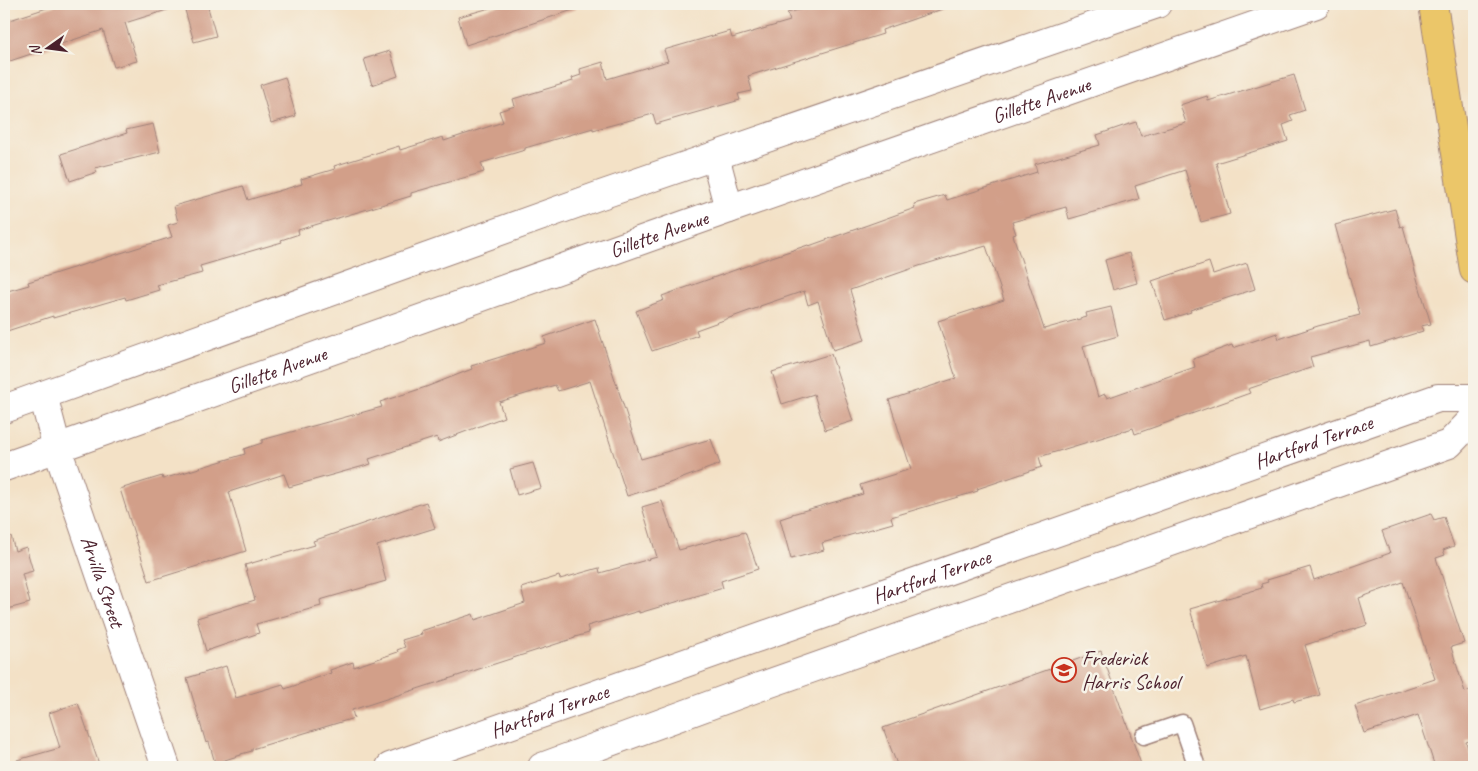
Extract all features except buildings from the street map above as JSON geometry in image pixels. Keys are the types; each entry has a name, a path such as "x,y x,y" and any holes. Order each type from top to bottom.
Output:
{"main road":[{"path":"1434,4 1474,270"}],"street":[{"path":"4,409 598,196 1157,4"},
{"name":"Gillette Avenue","path":"4,467 729,209 1316,4"},
{"path":"715,156 729,209"},
{"name":"Arvilla Street","path":"43,395 57,448 166,767"},
{"name":"Hartford Terrace","path":"390,767 1438,398 1474,398"},
{"path":"542,767 759,687 1450,444 1474,418"}],"lane":[{"path":"1144,736 1182,723 1197,767"}],"place":[{"name":"Frederick Harris School","path":"1064,670"}]}
